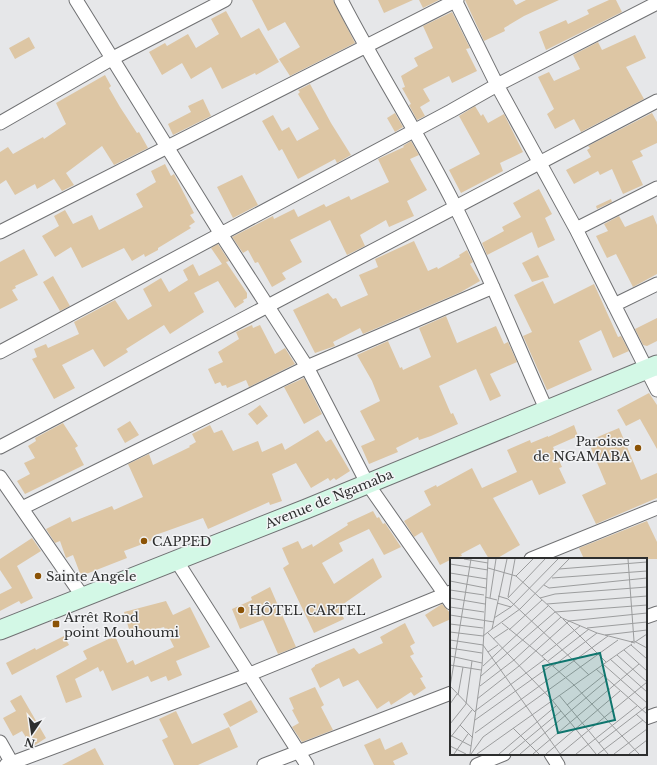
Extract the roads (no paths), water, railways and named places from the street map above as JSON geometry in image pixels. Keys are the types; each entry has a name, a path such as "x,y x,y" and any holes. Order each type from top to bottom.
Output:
{"street":[{"path":"0,742 10,764 250,674 449,596 367,482 307,367 221,234 76,0"},
{"path":"0,123 113,58 225,0"},
{"path":"341,0 364,46 414,129 456,207 547,411"},
{"path":"0,232 456,0 496,85 541,163 614,305 651,367 657,390"},
{"path":"0,352 414,129 451,111 496,85 657,3"},
{"path":"0,447 267,305 657,101"},
{"path":"576,229 657,188"},
{"path":"614,305 657,284"},
{"path":"22,508 307,367 493,287"},
{"name":"Avenue de Ngamaba","path":"0,630 547,411 651,367"},
{"path":"0,477 83,597"},
{"path":"533,558 657,508"},
{"path":"176,560 307,765"},
{"path":"647,617 657,612"},
{"path":"264,765 450,693"},
{"path":"647,718 657,714"},
{"path":"477,765 502,755"},
{"path":"552,755 558,765"}],"place":[{"name":"Paroisse de NGAMABA","path":"638,448"},
{"name":"CAPPED","path":"144,541"},
{"name":"Sainte Angele","path":"38,576"},
{"name":"HÔTEL CARTEL","path":"241,610"},
{"name":"Arrêt Rond point Mouhoumi","path":"56,624"}]}
